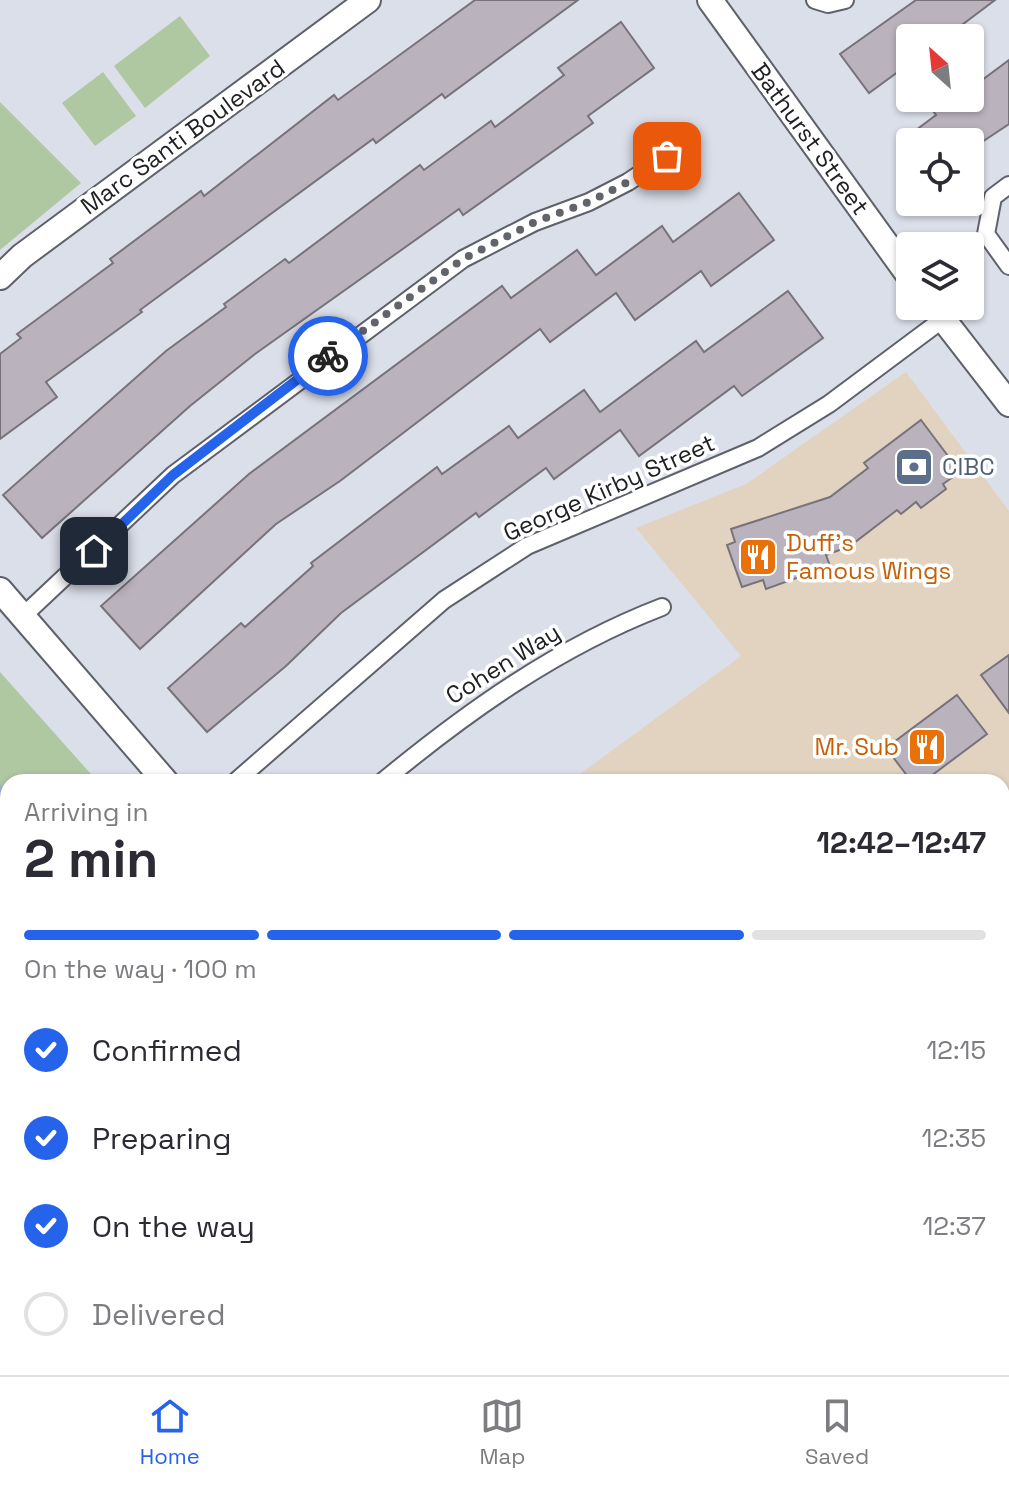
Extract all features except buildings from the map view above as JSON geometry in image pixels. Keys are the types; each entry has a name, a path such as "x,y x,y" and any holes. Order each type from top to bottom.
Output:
{"street":[{"name":"Marc Santi Boulevard","path":"0,277 47,237 368,0"},
{"name":"Bathurst Street","path":"710,0 896,258"},
{"path":"815,0 828,4 845,0"},
{"path":"23,616 173,475 463,259 535,222 602,195 667,156"},
{"path":"1009,185 993,197 986,234 1009,266"},
{"name":"George Kirby Street","path":"244,774 456,592 527,546 758,448 829,404 929,320"},
{"path":"944,320 1009,404"},
{"path":"0,590 159,774"},
{"name":"Cohen Way","path":"392,774 454,723 516,683 602,630 662,607"}],"shaded area":[{"path":"906,372 1009,511 1009,774 580,774 741,656 636,528 746,484"}],"green space":[{"path":"180,16 210,56 145,108 114,66"},
{"path":"103,72 136,116 95,146 62,103"},
{"path":"0,102 81,183 0,250"},
{"path":"0,672 91,774 0,774"}],"way so far":[{"path":"328,356 463,259 535,222 589,202 628,182 667,156"}],"place":[{"name":"CIBC","path":"914,467"},
{"name":"Duff's Famous Wings","path":"758,557"},
{"name":"Mr. Sub","path":"927,747"}],"route":[{"path":"94,551 173,475 328,356"}]}
